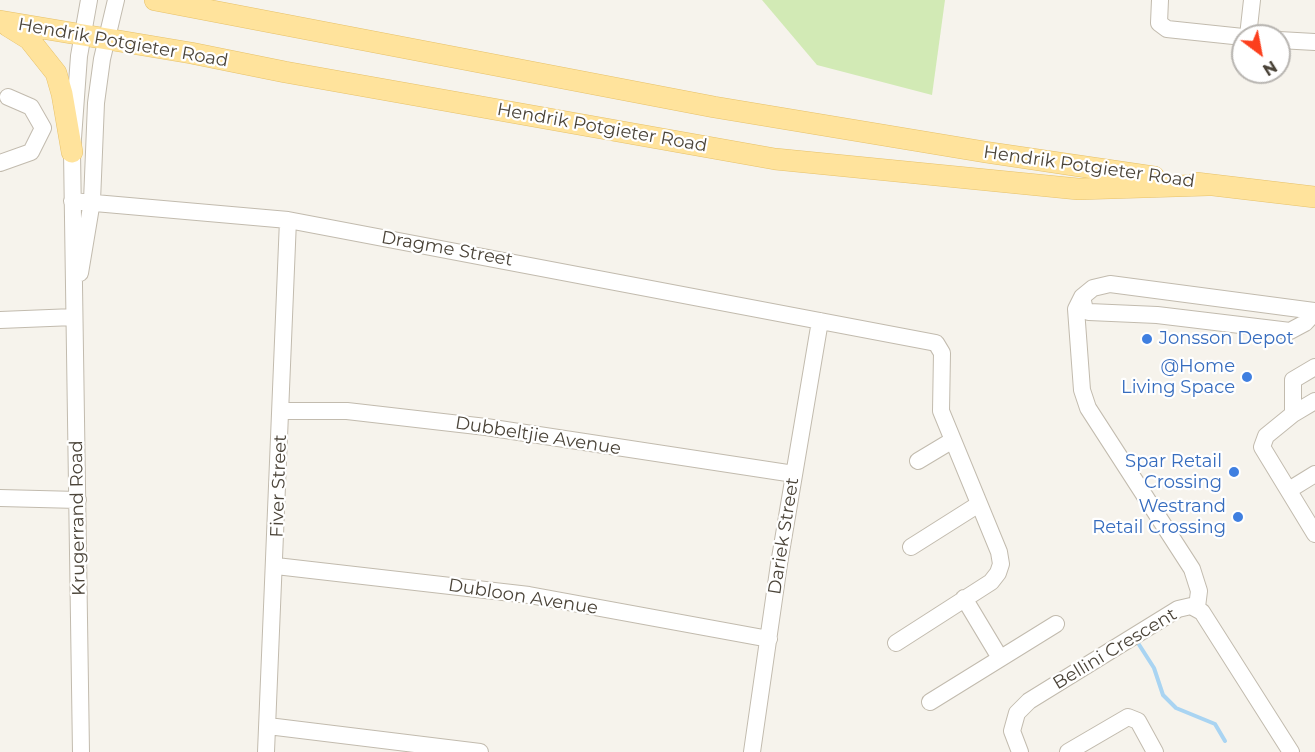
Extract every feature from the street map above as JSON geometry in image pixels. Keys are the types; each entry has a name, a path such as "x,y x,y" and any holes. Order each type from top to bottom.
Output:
{"main road":[{"name":"Hendrik Potgieter Road","path":"154,0 714,106 985,152 1208,185 1315,197"},
{"name":"Hendrik Potgieter Road","path":"0,21 775,159 1078,189 1208,185"},
{"path":"0,21 29,39 43,53 56,74 62,94 72,152"}],"street":[{"name":"Krugerrand Road","path":"81,752 72,152 83,35 90,0"},
{"name":"Krugerrand Road","path":"74,284 85,253 92,201 96,103 116,0"},
{"path":"1160,0 1159,23 1167,29 1231,36"},
{"path":"1249,24 1252,0"},
{"path":"1291,40 1315,42"},
{"path":"0,163 31,152 43,128 32,107 8,97"},
{"name":"Dragme Street","path":"72,201 288,220 936,343 942,353 941,411 999,552 1001,564 991,582 896,643"},
{"name":"Fiver Street","path":"266,752 276,566 288,220"},
{"path":"1197,607 1199,591 1192,569 1088,408 1082,390 1076,309 1082,297 1093,288 1110,284 1315,311"},
{"path":"1082,297 1085,310 1089,312 1157,315 1290,331 1305,323 1315,311"},
{"path":"0,320 75,317"},
{"name":"Dariek Street","path":"752,752 794,474 820,321"},
{"path":"1293,414 1293,380 1315,367"},
{"path":"1315,401 1293,414 1262,441 1262,447 1315,534"},
{"name":"Dubbeltjie Avenue","path":"282,411 347,411 486,427 794,474"},
{"path":"918,461 953,440"},
{"path":"1289,490 1315,474"},
{"path":"0,498 78,500"},
{"path":"911,547 979,504"},
{"name":"Dubloon Avenue","path":"276,566 529,595 769,639"},
{"path":"964,598 1000,658"},
{"name":"Bellini Crescent","path":"1020,752 1012,731 1017,713 1029,701 1178,609 1197,607 1291,752"},
{"path":"930,702 1056,624"},
{"path":"1068,752 1128,717 1138,722 1155,752"},
{"path":"268,726 480,752"}],"green space":[{"path":"762,0 945,0 932,95 817,65"}],"waterway":[{"path":"1138,643 1154,668 1163,695 1176,708 1215,724 1225,741"}],"place":[{"name":"Jonsson Depot","path":"1147,339"},
{"name":"@Home Living Space","path":"1247,377"},
{"name":"Spar Retail Crossing","path":"1234,472"},
{"name":"Westrand Retail Crossing","path":"1238,517"}]}
